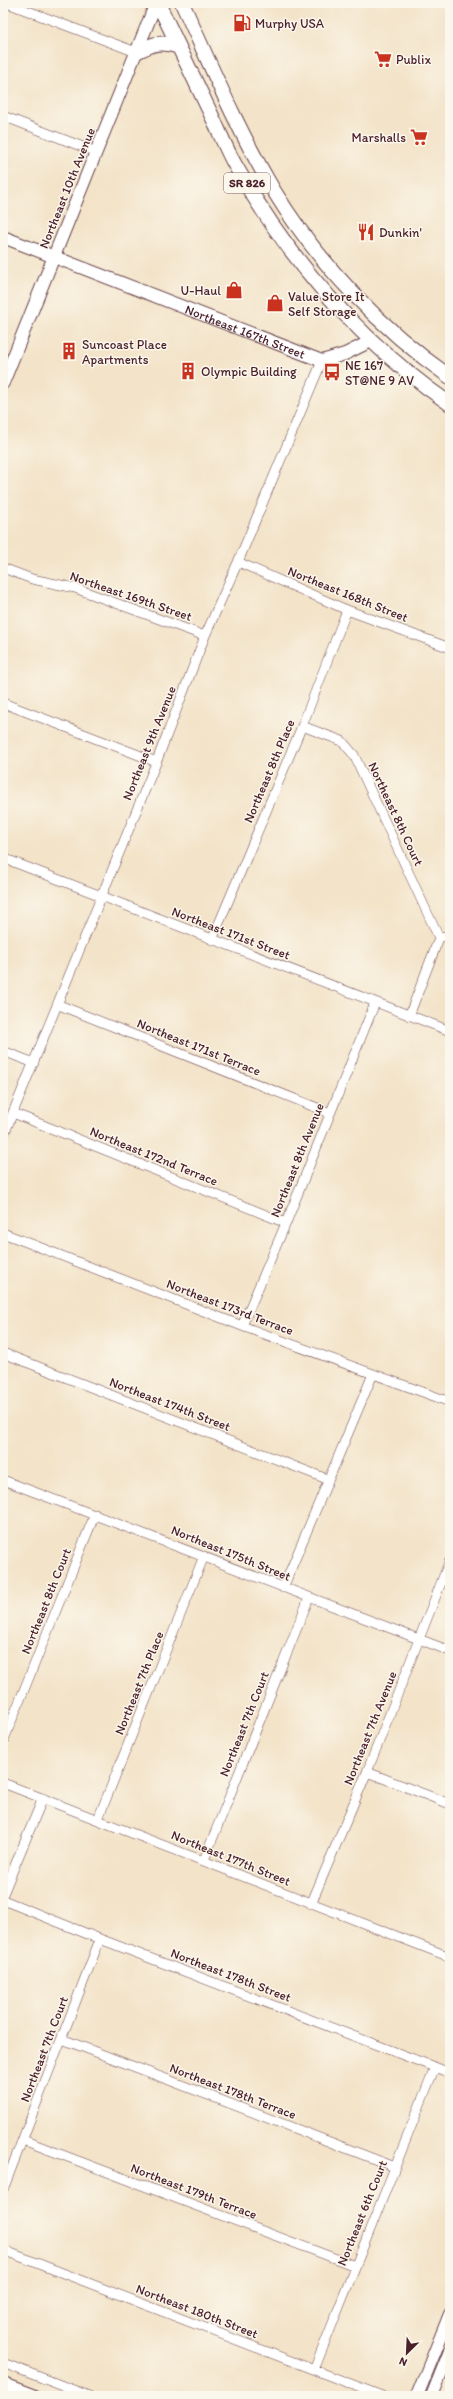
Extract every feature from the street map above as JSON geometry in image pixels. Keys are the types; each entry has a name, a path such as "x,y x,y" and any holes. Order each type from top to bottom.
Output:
{"main road":[{"name":"SR 826","path":"157,3 235,164 276,231 303,268 371,340 407,373 450,404"},
{"name":"SR 826","path":"182,3 253,151 275,192 301,228 346,284 403,341 450,377"},
{"path":"136,52 151,44 163,42 179,47"},
{"path":"371,340 385,338 403,341"},
{"path":"3,2385 32,2396"}],"street":[{"path":"7,3 136,52"},
{"name":"Northeast 10th Avenue","path":"3,383 157,3"},
{"path":"3,116 96,152"},
{"name":"Northeast 167th Street","path":"3,237 322,361 345,354 371,340"},
{"name":"Northeast 9th Avenue","path":"3,1137 59,1005 100,896 157,762 205,636 238,562 322,361"},
{"name":"Northeast 168th Street","path":"238,562 347,610 450,648"},
{"name":"Northeast 169th Street","path":"3,568 32,579 75,588 205,636"},
{"name":"Northeast 8th Place","path":"212,940 302,726 347,610"},
{"path":"3,703 157,762"},
{"name":"Northeast 8th Court","path":"302,726 342,741 354,755 440,938"},
{"name":"Northeast 171st Street","path":"3,858 450,1031"},
{"path":"409,1016 440,938 450,934"},
{"name":"Northeast 8th Avenue","path":"242,1326 286,1223 375,1002"},
{"name":"Northeast 171st Terrace","path":"59,1005 330,1113"},
{"path":"3,1051 34,1063"},
{"name":"Northeast 172nd Terrace","path":"13,1113 286,1223"},
{"name":"Northeast 173rd Terrace","path":"3,1233 242,1326 450,1402"},
{"name":"Northeast 174th Street","path":"3,1353 327,1479"},
{"path":"283,1588 327,1479 372,1374"},
{"name":"Northeast 175th Street","path":"3,1480 204,1556 308,1598 450,1651"},
{"name":"Northeast 8th Court","path":"3,1742 94,1514"},
{"name":"Northeast 7th Place","path":"98,1819 204,1556"},
{"name":"Northeast 7th Avenue","path":"311,1904 367,1772 450,1560"},
{"name":"Northeast 7th Court","path":"204,1860 308,1598"},
{"path":"367,1772 450,1804"},
{"name":"Northeast 177th Street","path":"3,1783 450,1957"},
{"path":"3,1894 43,1798"},
{"name":"Northeast 178th Street","path":"3,1900 100,1939 450,2073"},
{"name":"Northeast 7th Court","path":"3,2190 100,1939"},
{"name":"Northeast 178th Terrace","path":"62,2039 395,2167"},
{"name":"Northeast 6th Court","path":"314,2370 435,2067"},
{"name":"Northeast 179th Terrace","path":"23,2140 355,2266"},
{"name":"Northeast 180th Street","path":"3,2250 382,2396"},
{"path":"417,2396 450,2314"},
{"path":"432,2396 450,2351"},
{"path":"3,2363 89,2396"}],"place":[{"name":"Murphy USA","path":"242,23"},
{"name":"Publix","path":"383,59"},
{"name":"Marshalls","path":"419,137"},
{"name":"Dunkin'","path":"366,232"},
{"name":"U-Haul","path":"234,290"},
{"name":"Value Store It Self Storage","path":"275,303"},
{"name":"Suncoast Place Apartments","path":"69,351"},
{"name":"Olympic Building","path":"188,371"},
{"name":"NE 167 ST@NE 9 AV","path":"332,372"}]}
